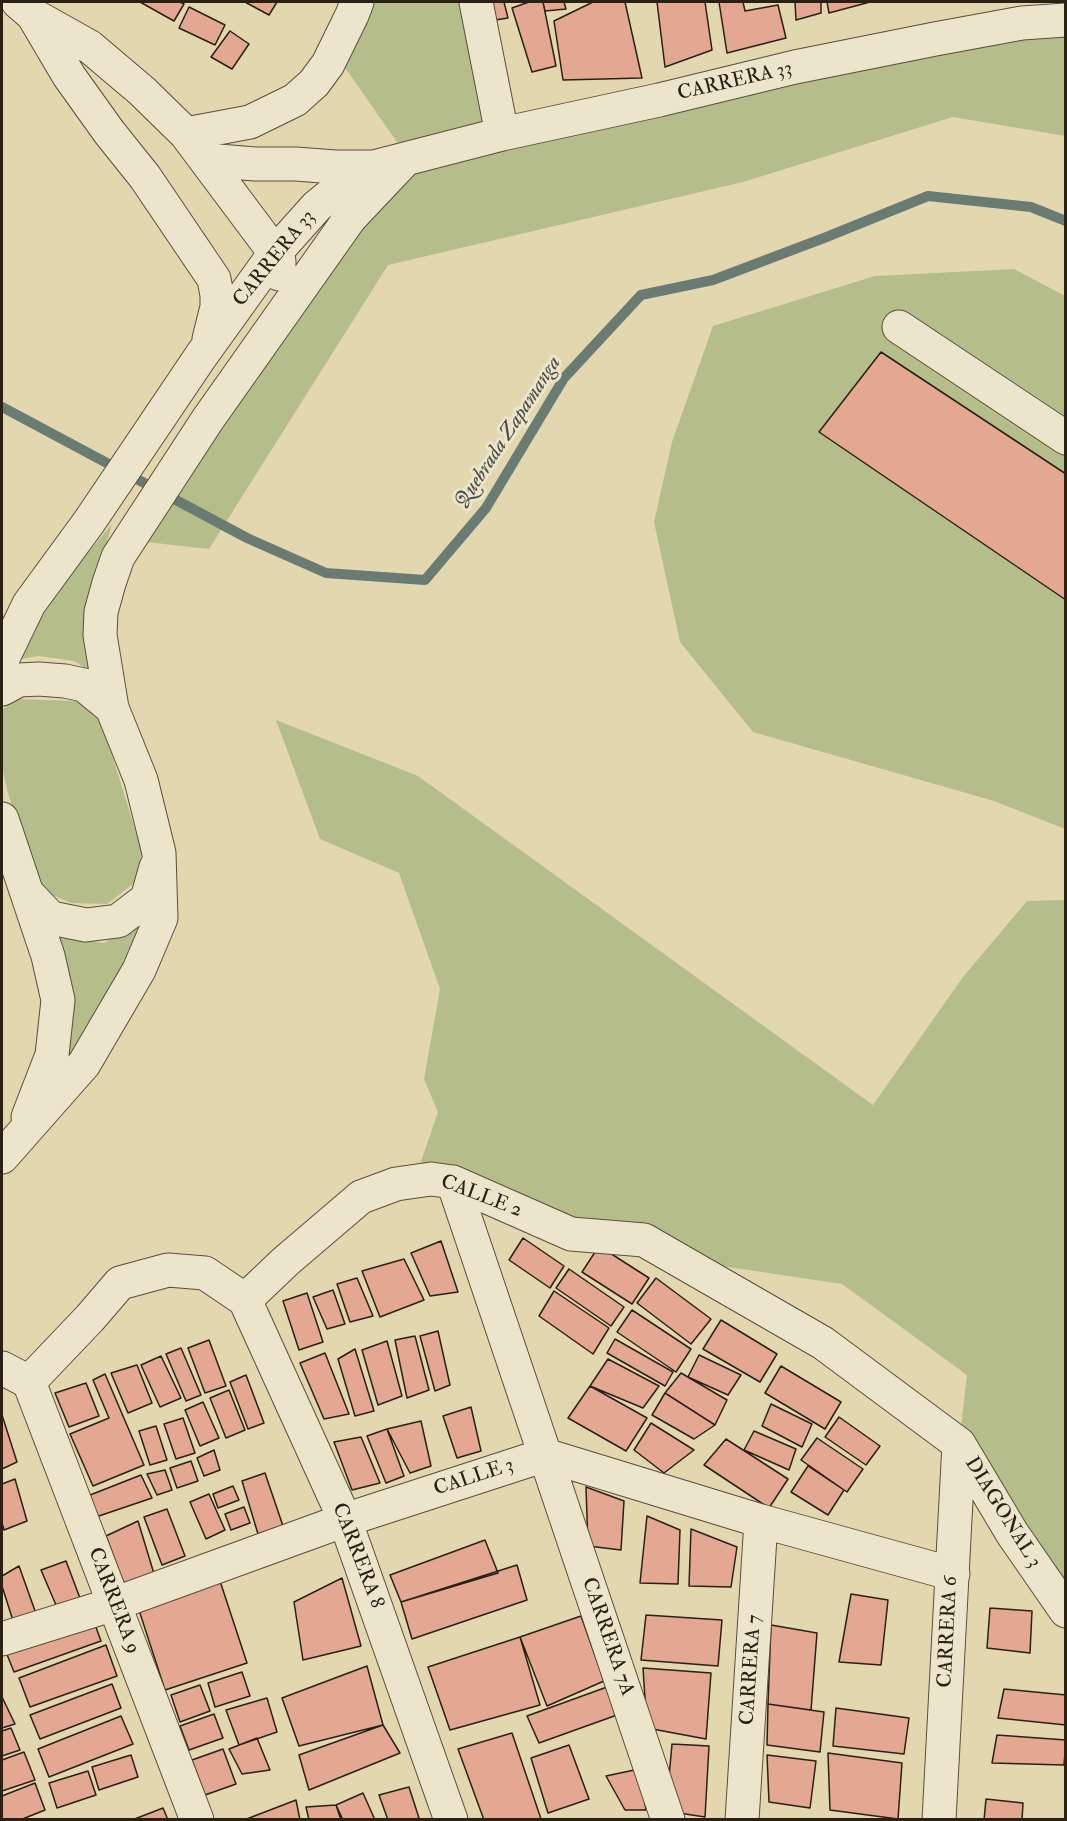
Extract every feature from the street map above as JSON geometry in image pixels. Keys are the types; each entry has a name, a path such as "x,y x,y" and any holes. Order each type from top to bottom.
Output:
{"street":[{"path":"186,134 250,122 295,100 314,83 328,64 357,2"},
{"path":"476,2 501,134"},
{"path":"26,8 90,47 142,91 186,134 275,253 279,261 278,295 268,335"},
{"path":"26,8 69,76 145,177 214,279 217,307 212,332 201,356"},
{"name":"CARRERA 33","path":"2,660 29,604 89,522 201,356 275,253 317,206 343,185 374,167 501,134 659,100 795,67 1022,23 1065,20"},
{"name":"CARRERA 33","path":"11,1146 84,1064 139,970 160,918 159,853 141,780 112,708 100,635 101,612 118,557 208,419 350,218 408,158"},
{"path":"206,160 255,164 374,167"},
{"path":"899,327 1065,438"},
{"path":"2,689 19,680 65,681 84,686 112,708"},
{"path":"2,819 48,957 58,1000 52,1055 11,1146"},
{"path":"27,893 51,918 86,925 118,921 147,899 159,853"},
{"name":"CALLE 2","path":"245,1300 286,1261 361,1197 396,1184 431,1179 453,1182 571,1234 644,1240 824,1342 959,1444"},
{"path":"453,1182 545,1455 761,1521 953,1574"},
{"path":"15,1375 90,1318 120,1283 168,1270 205,1273 245,1300"},
{"name":"CARRERA 8","path":"245,1300 345,1520 451,1820"},
{"name":"CARRERA 9","path":"15,1375 114,1605 197,1820"},
{"name":"CARRERA 6","path":"939,1820 959,1444"},
{"name":"DIAGONAL 3","path":"959,1444 1012,1533 1065,1611"},
{"name":"CALLE 3","path":"2,1639 114,1605 345,1520 545,1455"},
{"name":"CARRERA 7A","path":"545,1455 668,1820"},
{"name":"CARRERA 7","path":"742,1820 761,1521"}],"green space":[{"path":"348,2 476,2 501,134 1065,20 1065,136 953,117 743,182 388,265 209,549 128,540 408,158 328,43"},
{"path":"1014,269 1065,296 1065,829 994,801 753,732 680,642 654,522 672,442 713,326 875,276"},
{"path":"112,524 88,610 94,674 74,661 38,656 11,661 55,592"},
{"path":"13,699 78,701 102,723 142,852 134,883 107,904 71,903 41,890 8,793 2,768 2,710"},
{"path":"276,720 418,776 873,1105 963,977 1027,901 1065,900 1065,1611 959,1444 967,1375 842,1284 615,1250 416,1176 438,1112 424,1079 440,989 399,873 320,839"},
{"path":"150,915 112,989 57,1079 52,935 104,943"}],"building":[{"path":"140,2 180,2 184,4 174,21"},
{"path":"245,2 277,2 269,15"},
{"path":"485,2 504,2 508,18 489,21"},
{"path":"529,2 543,2 556,66 532,72 512,8"},
{"path":"543,2 564,2 566,9 545,11"},
{"path":"593,2 625,2 642,78 563,80 554,21"},
{"path":"657,2 705,2 712,50 665,67"},
{"path":"719,2 743,2 745,11 778,5 786,38 727,53"},
{"path":"795,2 821,2 821,13 796,20"},
{"path":"827,2 870,2 829,13"},
{"path":"189,7 225,25 215,45 179,28"},
{"path":"230,31 249,44 232,69 211,57"},
{"path":"881,352 1066,474 1066,600 819,432"},
{"path":"523,1238 564,1266 550,1288 509,1260"},
{"path":"441,1241 458,1292 430,1296 411,1253"},
{"path":"599,1246 649,1278 632,1304 582,1272"},
{"path":"404,1259 424,1300 380,1317 362,1271"},
{"path":"569,1269 624,1307 611,1326 556,1288"},
{"path":"357,1278 373,1316 350,1322 337,1284"},
{"path":"656,1278 711,1319 691,1344 637,1303"},
{"path":"333,1290 345,1324 327,1329 313,1297"},
{"path":"554,1291 609,1328 593,1354 539,1316"},
{"path":"307,1293 323,1342 299,1350 283,1301"},
{"path":"632,1310 691,1349 676,1372 617,1332"},
{"path":"721,1320 777,1354 760,1382 703,1349"},
{"path":"438,1331 450,1385 435,1391 420,1336"},
{"path":"415,1336 429,1390 407,1398 395,1340"},
{"path":"615,1339 673,1372 665,1386 607,1353"},
{"path":"209,1340 226,1386 205,1393 188,1348"},
{"path":"387,1341 402,1396 378,1405 362,1350"},
{"path":"181,1348 201,1395 186,1401 166,1354"},
{"path":"355,1349 374,1411 355,1416 338,1359"},
{"path":"325,1353 349,1414 324,1419 300,1363"},
{"path":"699,1355 741,1375 728,1395 688,1377"},
{"path":"161,1356 181,1398 160,1407 141,1365"},
{"path":"608,1359 659,1386 643,1408 590,1386"},
{"path":"137,1365 152,1403 128,1413 111,1373"},
{"path":"781,1366 841,1402 825,1429 765,1393"},
{"path":"681,1373 727,1400 715,1425 665,1393"},
{"path":"105,1374 144,1465 93,1486 70,1434 109,1418 93,1380"},
{"path":"246,1375 264,1423 248,1429 230,1382"},
{"path":"86,1383 99,1416 69,1427 55,1393"},
{"path":"590,1386 647,1418 626,1451 568,1418"},
{"path":"229,1390 245,1430 226,1438 210,1398"},
{"path":"665,1393 715,1425 694,1439 652,1415"},
{"path":"203,1402 219,1438 200,1446 185,1410"},
{"path":"771,1404 812,1424 802,1447 762,1426"},
{"path":"471,1407 481,1451 457,1458 443,1416"},
{"path":"2,1415 17,1462 2,1469"},
{"path":"839,1417 880,1446 866,1465 825,1437"},
{"path":"183,1418 195,1453 176,1459 164,1424"},
{"path":"421,1421 431,1466 410,1473 387,1429"},
{"path":"651,1423 694,1450 664,1473 634,1450"},
{"path":"156,1426 167,1460 150,1465 139,1431"},
{"path":"387,1429 404,1476 386,1483 367,1436"},
{"path":"754,1431 796,1449 789,1470 744,1450"},
{"path":"361,1437 380,1483 352,1490 334,1442"},
{"path":"817,1438 863,1469 847,1492 801,1460"},
{"path":"726,1439 788,1479 769,1508 704,1465"},
{"path":"214,1450 220,1470 204,1476 197,1458"},
{"path":"191,1461 198,1481 177,1488 170,1468"},
{"path":"808,1466 844,1490 828,1515 791,1492"},
{"path":"165,1470 172,1490 157,1495 147,1474"},
{"path":"265,1473 283,1526 258,1534 242,1481"},
{"path":"141,1475 152,1498 90,1519 85,1497"},
{"path":"15,1479 27,1521 4,1530 2,1484"},
{"path":"233,1486 239,1500 218,1508 213,1494"},
{"path":"586,1487 624,1501 621,1550 588,1546"},
{"path":"209,1494 225,1530 206,1539 190,1502"},
{"path":"244,1507 250,1523 231,1530 225,1514"},
{"path":"167,1509 185,1556 162,1565 144,1517"},
{"path":"647,1516 680,1530 678,1584 640,1583"},
{"path":"138,1521 155,1577 124,1584 106,1536"},
{"path":"691,1529 737,1547 731,1587 689,1586"},
{"path":"485,1540 498,1573 401,1602 390,1575"},
{"path":"66,1561 83,1606 59,1612 41,1570"},
{"path":"517,1565 527,1600 412,1639 401,1602"},
{"path":"19,1566 39,1622 15,1627 2,1586 2,1576"},
{"path":"342,1578 361,1646 303,1660 294,1602"},
{"path":"220,1581 247,1663 165,1690 138,1607"},
{"path":"851,1594 888,1600 881,1665 839,1662"},
{"path":"990,1608 1032,1611 1030,1653 987,1648"},
{"path":"646,1615 722,1620 718,1666 641,1660"},
{"path":"581,1616 604,1681 547,1706 520,1637"},
{"path":"93,1619 101,1641 14,1672 6,1652"},
{"path":"771,1625 817,1633 811,1710 768,1704"},
{"path":"520,1637 540,1705 450,1730 428,1667"},
{"path":"106,1645 117,1676 30,1707 19,1678"},
{"path":"367,1666 383,1725 299,1746 282,1698"},
{"path":"643,1668 711,1673 706,1739 647,1728"},
{"path":"242,1672 250,1696 215,1707 208,1683"},
{"path":"112,1684 121,1708 40,1739 30,1715"},
{"path":"200,1685 210,1711 180,1722 171,1695"},
{"path":"607,1687 617,1715 539,1743 527,1716"},
{"path":"1004,1689 1066,1695 1066,1725 998,1718"},
{"path":"2,1697 15,1724 2,1728"},
{"path":"267,1698 277,1732 239,1745 226,1710"},
{"path":"768,1704 824,1712 820,1752 767,1745"},
{"path":"836,1708 909,1718 904,1754 833,1746"},
{"path":"214,1714 223,1738 189,1750 180,1726"},
{"path":"121,1716 133,1744 49,1777 38,1749"},
{"path":"383,1725 400,1753 309,1790 299,1755"},
{"path":"11,1728 20,1750 2,1756 2,1731"},
{"path":"512,1733 541,1819 484,1820 458,1749"},
{"path":"997,1735 1066,1740 1064,1765 992,1763"},
{"path":"257,1738 270,1770 242,1774 229,1749"},
{"path":"672,1744 709,1746 705,1817 666,1811"},
{"path":"569,1745 589,1799 548,1813 531,1758"},
{"path":"223,1749 236,1784 205,1795 192,1760"},
{"path":"24,1752 35,1780 2,1791 2,1760"},
{"path":"828,1753 902,1763 898,1819 830,1810"},
{"path":"131,1755 138,1777 99,1790 92,1767"},
{"path":"767,1755 816,1761 810,1808 769,1802"},
{"path":"639,1769 646,1810 625,1810 606,1776"},
{"path":"88,1771 96,1795 57,1808 49,1783"},
{"path":"35,1783 45,1810 20,1820 2,1820 2,1796"},
{"path":"409,1787 419,1818 388,1820 379,1795"},
{"path":"363,1793 375,1820 343,1820 336,1805"},
{"path":"986,1799 1023,1803 1022,1820 984,1820"},
{"path":"296,1800 300,1820 244,1820"},
{"path":"336,1805 341,1820 309,1820 306,1807"},
{"path":"163,1808 168,1820 132,1820"}],"waterway":[{"name":"Quebrada Zapamanga","path":"2,407 247,538 326,573 425,580 486,508 564,378 641,295 713,280 928,196 1031,207 1066,221"}]}
